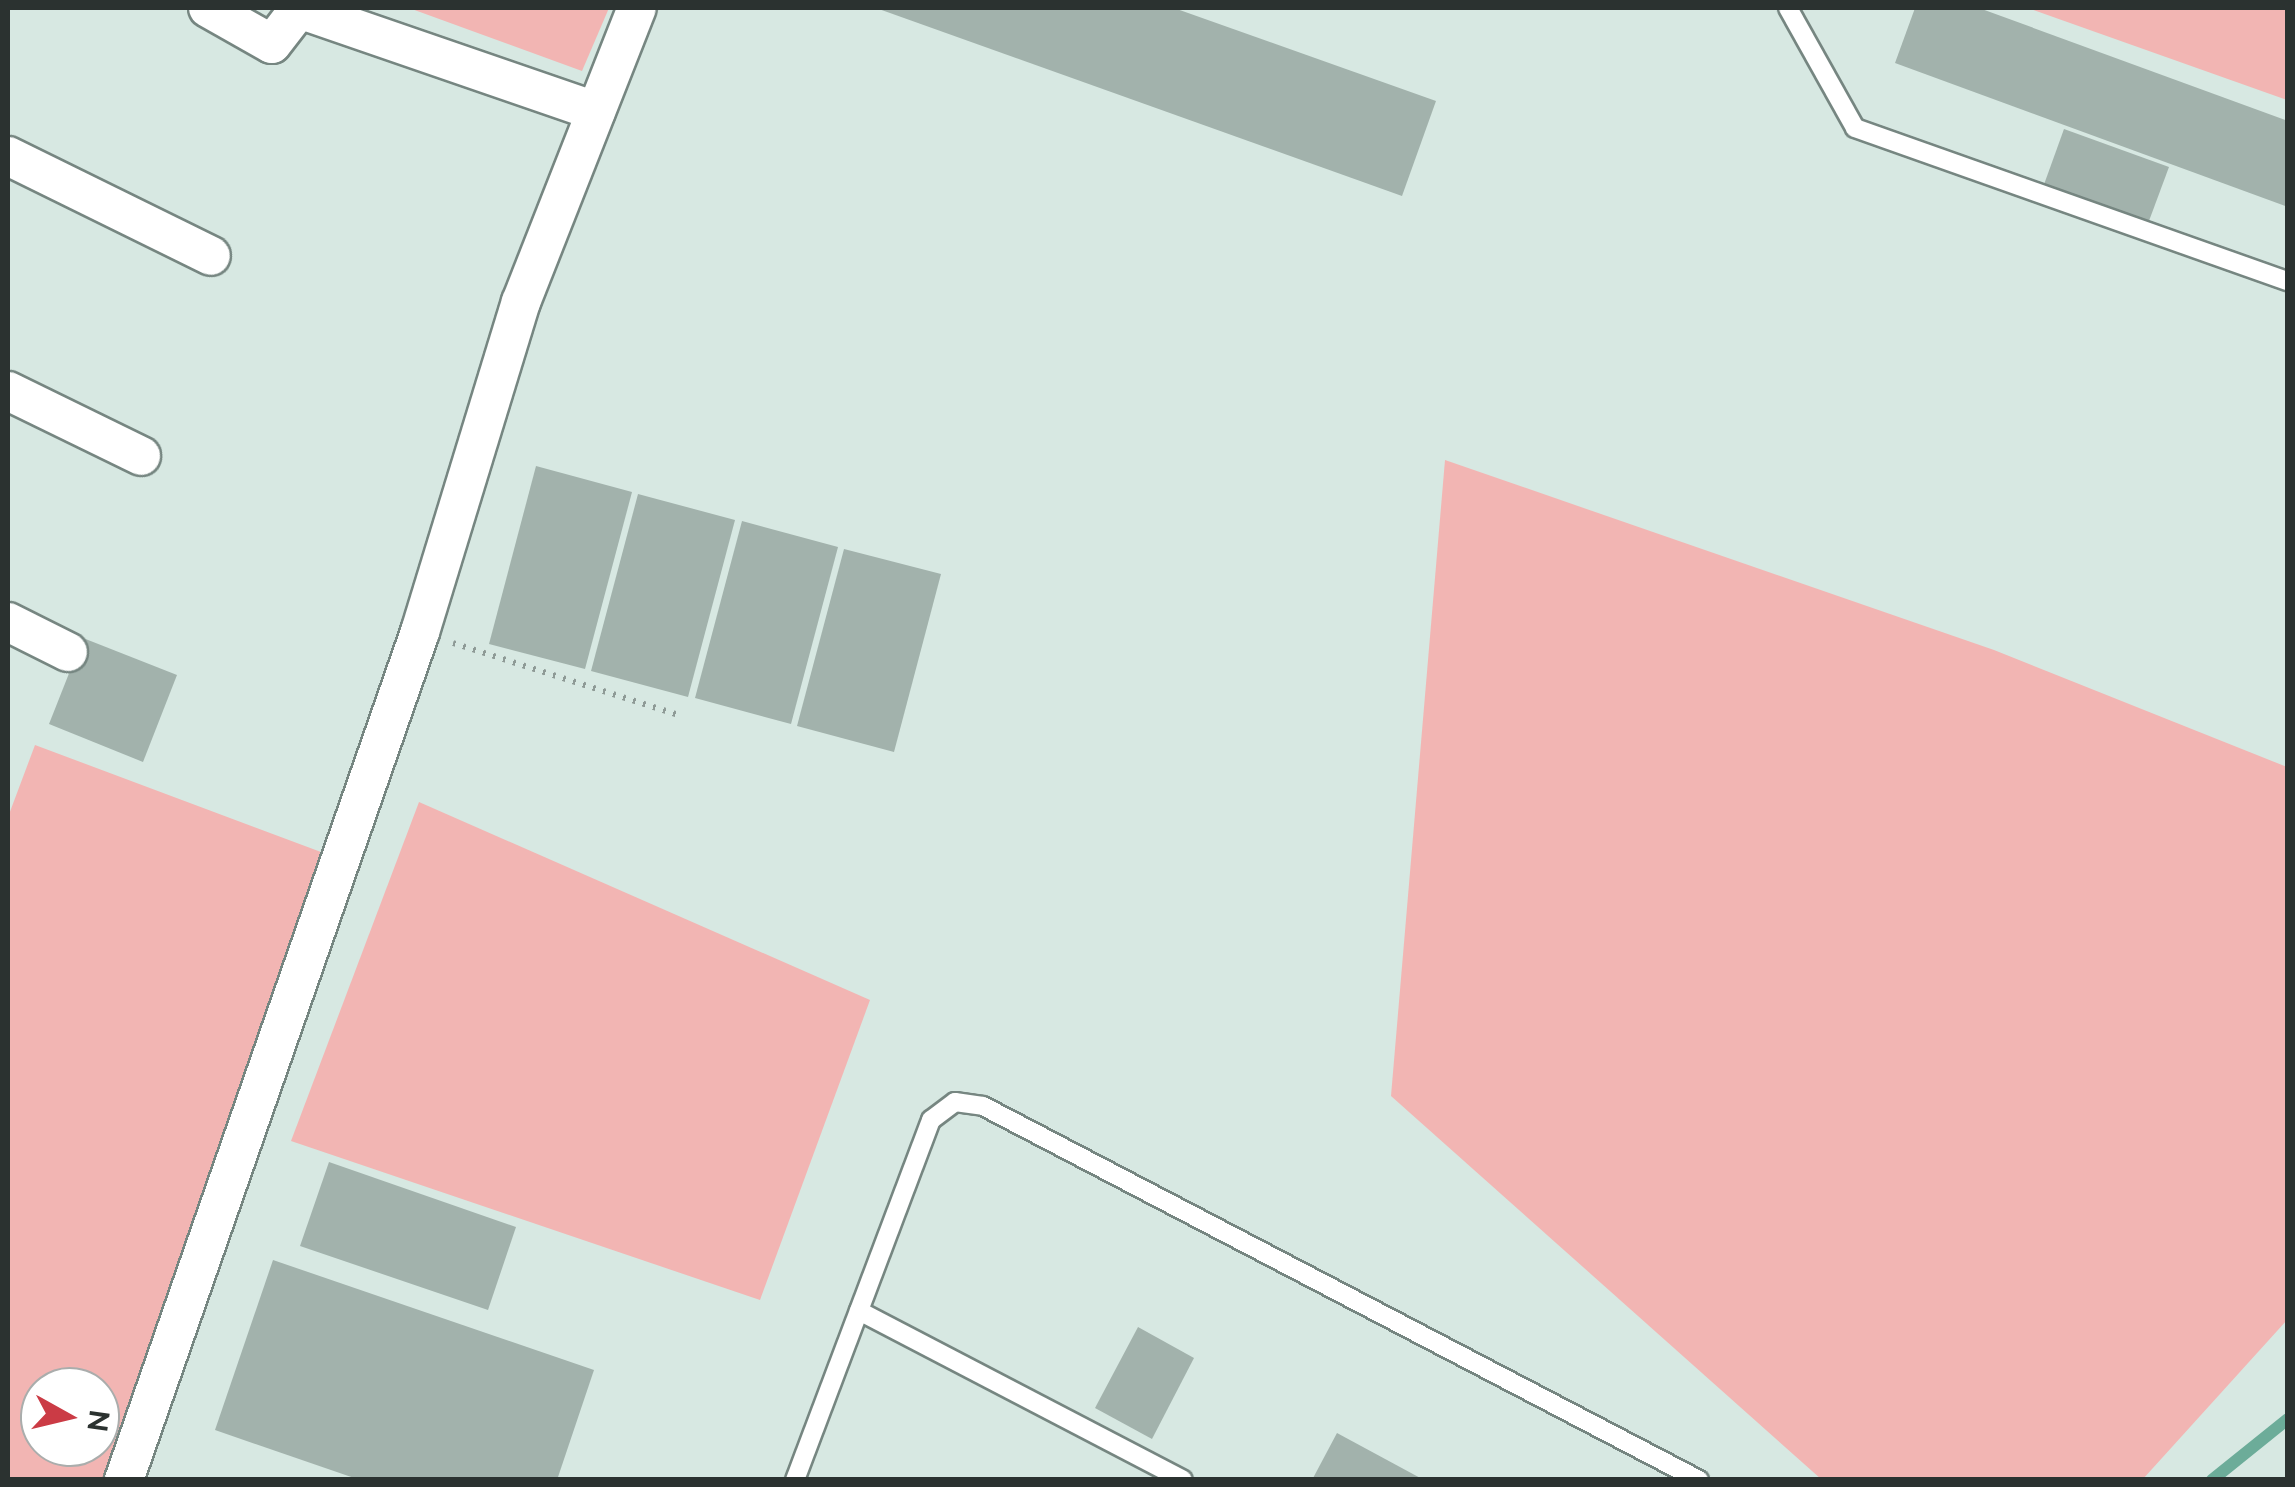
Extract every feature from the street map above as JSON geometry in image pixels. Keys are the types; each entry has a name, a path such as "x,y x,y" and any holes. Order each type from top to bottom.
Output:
{"street":[{"path":"208,8 272,44 299,9 596,110"},
{"path":"124,1480 420,632 520,302 637,8"},
{"path":"8,156 211,256"},
{"path":"8,391 141,456"},
{"path":"8,622 68,652"}],"lane":[{"path":"1788,8 1855,128 2288,281"},
{"path":"794,1480 931,1120 956,1102 983,1106 1699,1480"},
{"path":"860,1311 1183,1480"}],"path":[{"path":"420,632 676,714"}],"shaded area":[{"path":"409,8 609,8 582,71"},
{"path":"2028,8 2287,8 2287,100"},
{"path":"1445,460 1994,650 2287,767 2287,1320 2143,1479 1821,1479 1391,1096"},
{"path":"35,745 321,852 120,1441 120,1367 20,1367 20,1467 111,1467 107,1479 8,1479 8,817"},
{"path":"419,802 870,1000 760,1300 291,1141"}],"building":[{"path":"876,8 1174,8 1436,101 1402,196"},
{"path":"1915,8 1979,8 2288,121 2288,207 1895,63"},
{"path":"2064,129 2169,167 2146,229 2042,190"},
{"path":"536,466 632,492 585,669 489,644"},
{"path":"638,494 735,520 688,697 591,671"},
{"path":"742,521 838,547 791,724 695,698"},
{"path":"844,549 941,574 894,752 797,726"},
{"path":"83,638 177,675 143,762 49,724"},
{"path":"329,1162 516,1227 488,1310 300,1246"},
{"path":"273,1260 594,1370 557,1480 360,1480 215,1430"},
{"path":"1138,1327 1194,1358 1152,1439 1095,1408"},
{"path":"1337,1433 1424,1480 1312,1480"}],"waterway":[{"path":"2212,1480 2288,1419"}]}
